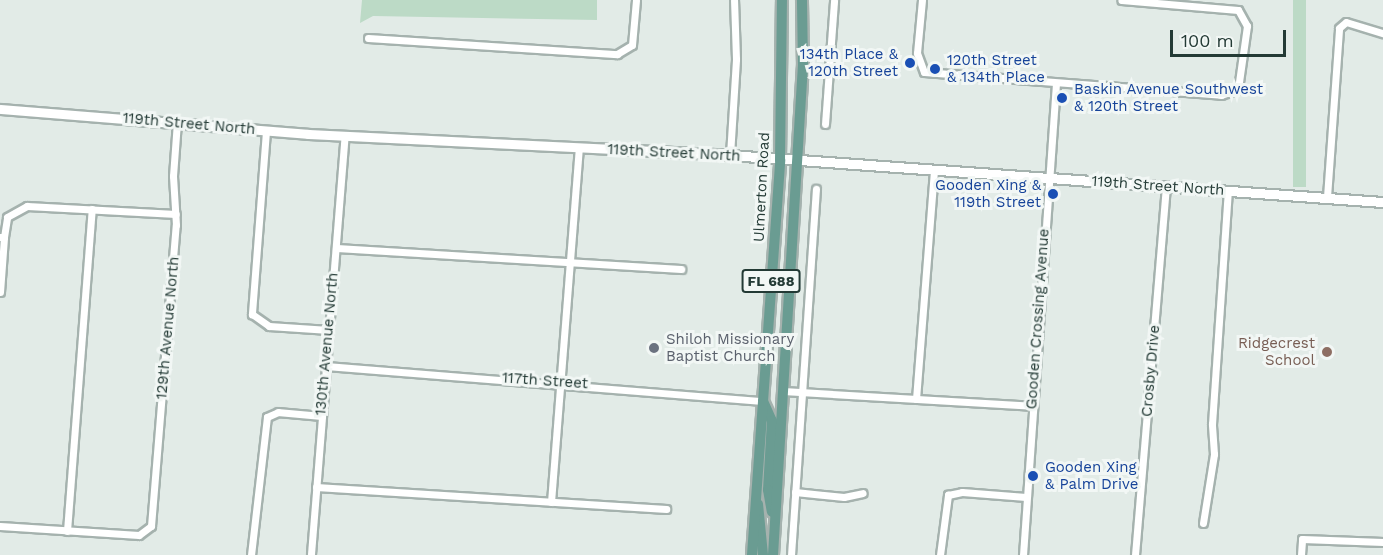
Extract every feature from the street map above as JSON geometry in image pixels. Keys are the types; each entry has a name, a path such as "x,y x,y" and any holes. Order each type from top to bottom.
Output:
{"main road":[{"name":"Ulmerton Road","path":"752,555 780,160 782,0"},
{"name":"FL 688","path":"773,555 798,162 802,0"},
{"path":"763,401 772,421 768,490 775,522"},
{"path":"756,498 763,520 763,555"}],"street":[{"path":"368,38 625,51 634,37 636,0"},
{"path":"730,155 736,59 734,0"},
{"path":"825,124 834,0"},
{"path":"922,0 919,63 924,72 936,75 1221,95 1238,89 1244,16 1227,8 1121,0"},
{"path":"1327,197 1340,28 1346,22 1383,33"},
{"name":"Gooden Crossing Avenue","path":"1023,555 1056,84"},
{"name":"119th Street North","path":"0,109 266,131 730,155 798,162 1383,202"},
{"name":"129th Avenue North","path":"67,531 146,532 153,518 176,214 177,122"},
{"path":"266,131 251,306 255,320 269,326 329,330"},
{"name":"130th Avenue North","path":"311,554 345,135"},
{"path":"551,502 579,148"},
{"path":"916,399 934,171"},
{"name":"Crosby Drive","path":"1135,555 1166,187"},
{"path":"791,555 816,189"},
{"path":"1203,523 1214,454 1212,424 1228,191"},
{"path":"0,292 2,237 8,217 20,207 176,214"},
{"path":"0,526 67,531 92,209"},
{"path":"336,248 681,269"},
{"name":"117th Street","path":"326,366 562,382 763,401"},
{"path":"783,391 1032,406"},
{"path":"251,555 267,417 278,412 321,416"},
{"path":"316,487 666,509"},
{"path":"795,492 844,497 863,493"},
{"path":"940,555 944,500 954,492 1026,497"},
{"path":"1301,555 1302,539 1383,542"}],"green space":[{"path":"362,0 597,0 597,20 373,16 360,23"},
{"path":"1293,0 1306,0 1306,187 1293,187"}],"place":[{"name":"134th Place & 120th Street","path":"910,63"},
{"name":"120th Street & 134th Place","path":"935,69"},
{"name":"Baskin Avenue Southwest & 120th Street","path":"1062,98"},
{"name":"Gooden Xing & 119th Street","path":"1053,194"},
{"name":"Shiloh Missionary Baptist Church","path":"654,348"},
{"name":"Ridgecrest School","path":"1327,352"},
{"name":"Gooden Xing & Palm Drive","path":"1033,476"}]}
